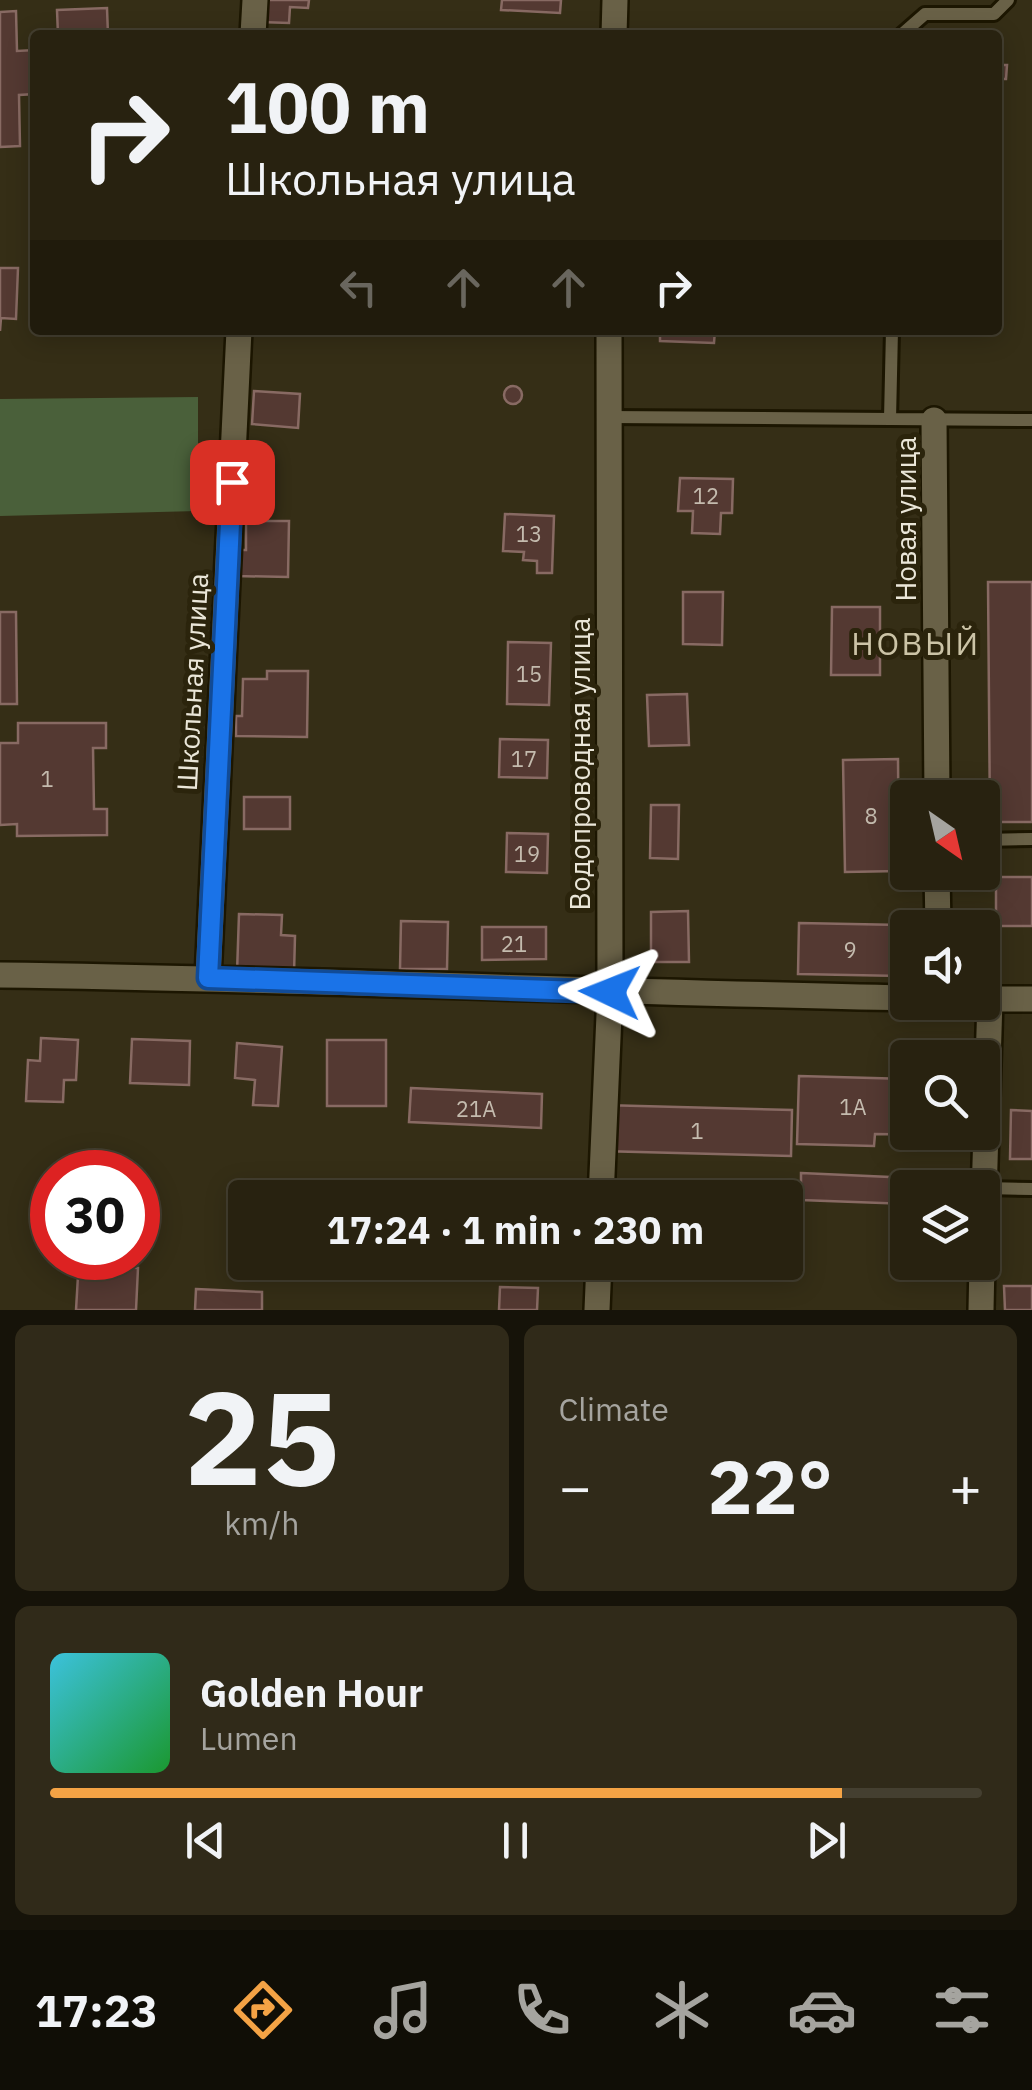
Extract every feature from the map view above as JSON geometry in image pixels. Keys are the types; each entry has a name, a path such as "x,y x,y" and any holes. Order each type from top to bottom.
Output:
{"street":[{"path":"253,30 255,0"},
{"path":"614,30 615,0"},
{"name":"Школьная улица","path":"208,978 239,335"},
{"name":"Водопроводная улица","path":"602,1180 610,992 609,335"},
{"name":"Новая улица","path":"934,420 937,780"},
{"path":"0,975 890,998"},
{"path":"1000,999 1032,999"},
{"path":"984,1170 986,1020"},
{"path":"597,1310 598,1280"},
{"path":"981,1310 982,1280"}],"lane":[{"path":"907,30 925,14 994,14 1008,0"},
{"path":"890,419 892,335"},
{"path":"608,417 1032,420"},
{"path":"1000,840 1032,839"},
{"path":"1000,1188 1032,1189"}],"green space":[{"path":"198,397 198,511 0,516 0,399"}],"building":[{"path":"261,0 309,0 308,8 290,7 289,23 260,22"},
{"path":"502,0 561,0 560,13 501,10"},
{"path":"107,8 108,30 58,30 57,10"},
{"path":"16,11 17,51 30,50 30,94 19,95 20,146 0,147 0,12"},
{"path":"1002,65 1007,65 1006,79 1002,79"},
{"path":"0,268 18,268 16,319 1,318 0,331"},
{"path":"660,335 715,335 714,343 660,341"},
{"path":"513,386 520,388 520,402 513,404 506,402 504,395 506,388"},
{"path":"254,391 300,394 298,428 252,424"},
{"path":"680,478 733,479 732,513 721,513 720,534 692,533 693,511 678,511"},
{"path":"505,514 554,516 552,573 537,573 537,561 523,560 524,552 503,551"},
{"path":"246,521 289,521 288,577 236,576 237,550 246,550"},
{"path":"988,582 1032,582 1032,822 1000,822 1000,780 990,780"},
{"path":"683,592 723,592 722,645 683,644"},
{"path":"832,607 880,607 880,675 831,675"},
{"path":"0,612 16,612 17,704 0,704"},
{"path":"508,642 551,643 549,705 507,704"},
{"path":"267,671 308,671 307,737 236,736 236,716 242,716 243,679 267,679"},
{"path":"687,694 689,745 649,746 647,695"},
{"path":"18,723 106,723 106,748 93,748 94,809 107,809 107,835 17,836 17,824 0,825 0,743 18,743"},
{"path":"500,739 548,740 547,778 499,777"},
{"path":"898,759 898,780 890,780 890,871 845,872 843,760"},
{"path":"244,797 290,797 290,829 244,829"},
{"path":"651,805 679,805 678,859 650,858"},
{"path":"507,833 548,834 547,873 506,872"},
{"path":"1000,877 1032,877 1032,926 1000,926 1000,910 996,910"},
{"path":"688,911 689,962 651,962 651,912"},
{"path":"239,914 282,915 281,935 295,936 294,974 237,973"},
{"path":"401,921 448,922 447,969 400,969"},
{"path":"799,923 890,925 890,976 798,974"},
{"path":"482,927 546,927 546,959 482,960"},
{"path":"41,1038 78,1040 76,1080 64,1080 63,1102 26,1101 28,1060 40,1061"},
{"path":"132,1039 190,1041 189,1085 130,1083"},
{"path":"327,1040 386,1040 386,1106 327,1106"},
{"path":"237,1043 282,1047 278,1106 253,1105 255,1080 235,1078"},
{"path":"799,1076 890,1079 890,1134 875,1134 874,1146 797,1144"},
{"path":"411,1088 542,1094 541,1128 409,1122"},
{"path":"602,1105 792,1110 791,1156 601,1151"},
{"path":"1011,1110 1032,1111 1032,1159 1010,1159"},
{"path":"801,1173 890,1177 890,1203 803,1200"},
{"path":"78,1280 137,1280 136,1310 76,1310"},
{"path":"1004,1286 1032,1286 1032,1310 1005,1310"},
{"path":"500,1287 538,1288 537,1310 499,1310"},
{"path":"196,1289 262,1292 262,1310 195,1310"}],"district":[{"name":"НОВЫЙ","path":"916,643"}],"route":[{"path":"232,482 208,978 610,992"}]}
